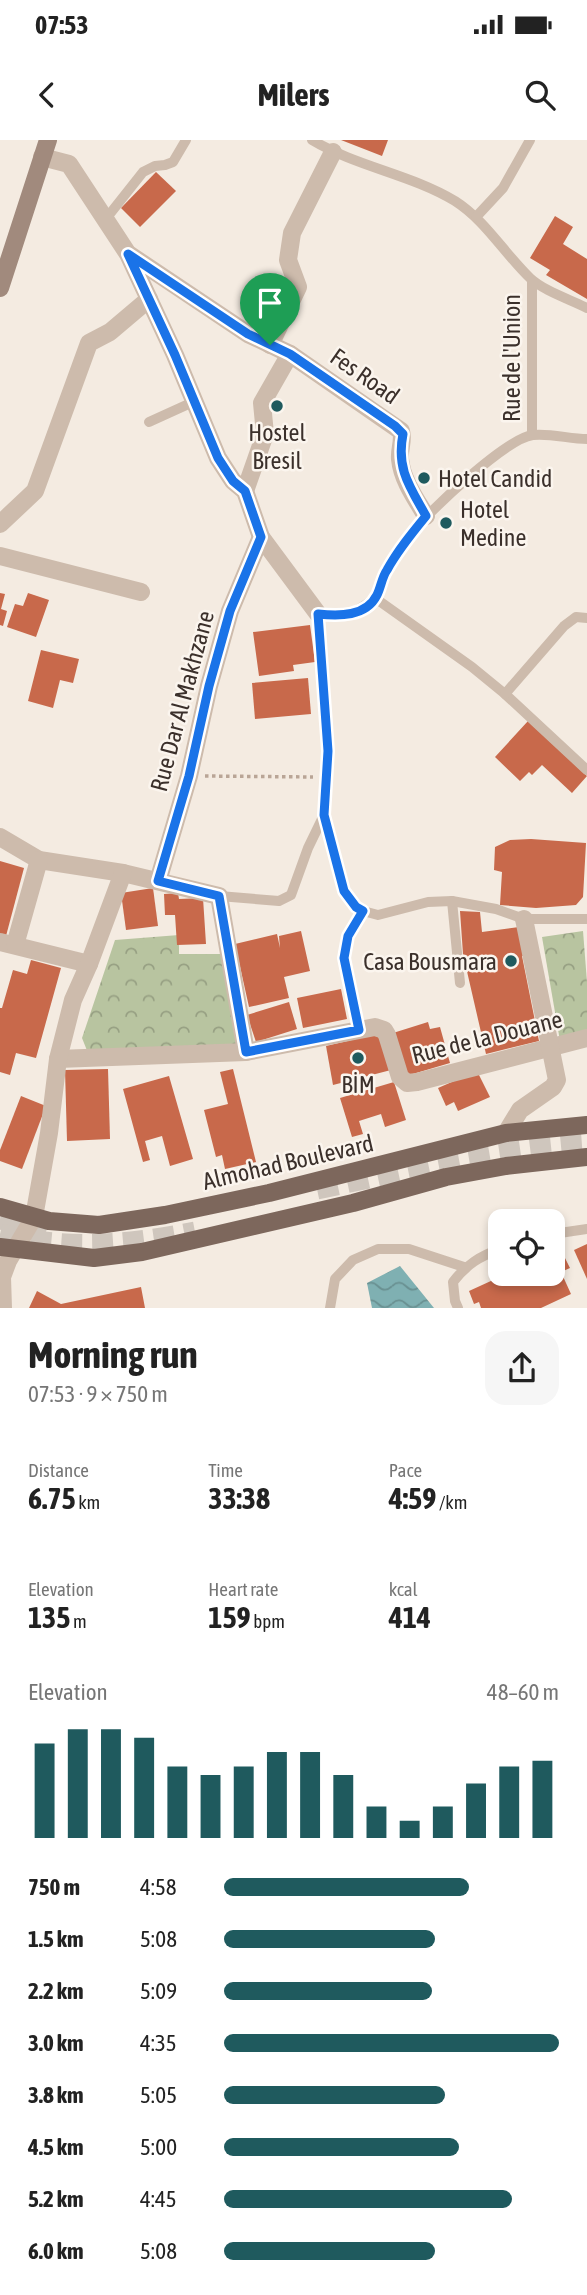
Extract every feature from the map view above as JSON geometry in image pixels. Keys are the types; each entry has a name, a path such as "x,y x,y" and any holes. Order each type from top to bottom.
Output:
{"main road":[{"path":"0,288 45,149"},
{"name":"Almohad Boulevard","path":"0,1207 64,1223 99,1225 268,1194 506,1133 587,1125"},
{"path":"7,1249 94,1258 142,1252 326,1210 446,1177 506,1166 587,1157"}],"street":[{"path":"45,149 69,164 128,254 227,474 245,491 261,537 318,614"},
{"path":"270,345 298,287 288,260 292,233 333,152"},
{"name":"Fes Road","path":"128,254 228,321 290,354 401,431 401,466 426,516"},
{"path":"0,524 35,491 89,344 110,332 149,299"},
{"path":"245,491 265,434 262,403 290,354"},
{"name":"Rue Dar Al Makhzane","path":"158,881 189,776 209,686 230,611 261,537"},
{"path":"0,556 141,592"},
{"path":"0,837 39,860 123,873 219,896 246,1052"},
{"path":"39,860 8,944 89,964"},
{"path":"3,1308 2,1277 7,1249 34,1217 49,1133 58,1059 72,1000 89,964 123,873"},
{"path":"506,1133 520,1110 556,1083 557,1075 549,1048 524,919"},
{"name":"Rue de la Douane","path":"58,1059 246,1052 375,1027 384,1030 400,1077 408,1083 587,1038"}],"lane":[{"path":"105,220 143,172 173,162 186,140"},
{"path":"312,140 333,152 434,190 476,217 532,281 587,307"},
{"path":"476,217 503,188 530,140"},
{"name":"Rue de l'Union","path":"532,281 532,435"},
{"path":"149,422 193,402"},
{"path":"587,439 532,435 509,447 426,516 408,537 386,571 375,598 344,617 318,614 327,777 324,815 344,891 356,907 378,915 428,902 452,901 496,909 524,919 587,919"},
{"path":"375,598 472,667 587,770"},
{"path":"505,694 564,626 576,617 587,618"},
{"path":"219,896 284,900 291,895 308,848 324,815"},
{"path":"452,901 460,983"},
{"path":"359,1030 344,958 348,936 363,911"},
{"path":"565,1232 587,1229"},
{"path":"330,1308 335,1279 352,1259 378,1249 409,1249 464,1267"},
{"path":"458,1308 453,1282 464,1267 488,1254"}],"path":[{"path":"189,776 327,777"}],"green space":[{"path":"583,931 587,1036 560,1041 542,937"},
{"path":"179,935 179,954 222,954 246,1052 90,1058 82,1038 115,940"}],"water":[{"path":"400,1266 434,1308 372,1308 367,1283"}],"building":[{"path":"341,140 388,140 382,156"},
{"path":"156,172 176,191 140,227 121,208"},
{"path":"555,216 573,227 563,244 587,259 587,299 546,275 550,270 530,258"},
{"path":"0,593 5,594 1,609 7,611 3,626 0,625"},
{"path":"28,593 49,600 36,637 7,627 15,604 23,606"},
{"path":"310,625 315,662 293,665 294,671 259,676 253,632"},
{"path":"41,650 79,659 73,683 60,680 53,708 28,701"},
{"path":"308,678 311,714 255,719 252,683"},
{"path":"528,721 587,776 572,793 542,765 532,775 529,772 520,781 495,757"},
{"path":"510,840 586,843 583,897 576,905 536,908 500,905 502,872 494,870 495,847"},
{"path":"0,861 24,868 6,936 0,934"},
{"path":"153,888 158,926 126,930 121,893"},
{"path":"178,893 179,899 203,898 206,944 177,945 175,915 165,915 164,894"},
{"path":"460,911 480,912 482,932 519,927 539,1041 486,1054 463,954"},
{"path":"301,931 310,971 284,977 289,998 249,1007 235,944 277,934 280,948 279,936"},
{"path":"31,960 61,968 36,1058 16,1053 10,1075 0,1072 0,1008 13,970 27,974"},
{"path":"341,989 347,1019 303,1028 297,998"},
{"path":"289,1002 297,1029 256,1042 247,1015"},
{"path":"428,1022 430,1029 440,1027 450,1063 406,1076 393,1033"},
{"name":"BİM","path":"382,1033 391,1070 333,1085 326,1046"},
{"path":"108,1069 110,1139 67,1141 65,1070"},
{"path":"233,1069 256,1162 225,1169 222,1155 216,1157 204,1110 228,1104 220,1072"},
{"path":"477,1071 490,1097 458,1111 454,1102 446,1106 438,1088"},
{"path":"169,1076 193,1159 170,1166 162,1136 145,1141 150,1160 143,1162 123,1089"},
{"path":"394,1082 406,1120 385,1127 381,1114 359,1121 363,1134 352,1137 340,1098"},
{"path":"21,1096 46,1106 22,1169 0,1161 0,1150"},
{"path":"587,1244 587,1279 574,1250"},
{"path":"565,1281 571,1294 541,1308 481,1308 479,1302 474,1304 469,1291 488,1282 488,1286 565,1286"},
{"path":"141,1287 145,1308 29,1308 37,1291 61,1304"}],"tunnel":[{"path":"317,1189 485,1155 587,1143"},
{"path":"0,1219 47,1227"},
{"path":"0,1234 50,1243 98,1244 195,1232"}],"place":[{"name":"Hostel Bresil","path":"277,406"},
{"name":"Hotel Candid","path":"424,478"},
{"name":"Hotel Medine","path":"446,523"},
{"name":"Casa Bousmara","path":"511,961"},
{"name":"BİM","path":"358,1058"}],"route":[{"path":"128,254 248,334 270,345 290,354 401,431 401,466 426,516 408,537 386,571 375,598 360,610 344,617 318,614 328,751 324,815 344,891 350,901 363,911 344,948 359,1030 246,1052 219,896 158,881 189,776 209,686 230,611 261,537 245,491 227,474 218,458 175,355 128,254"}]}
